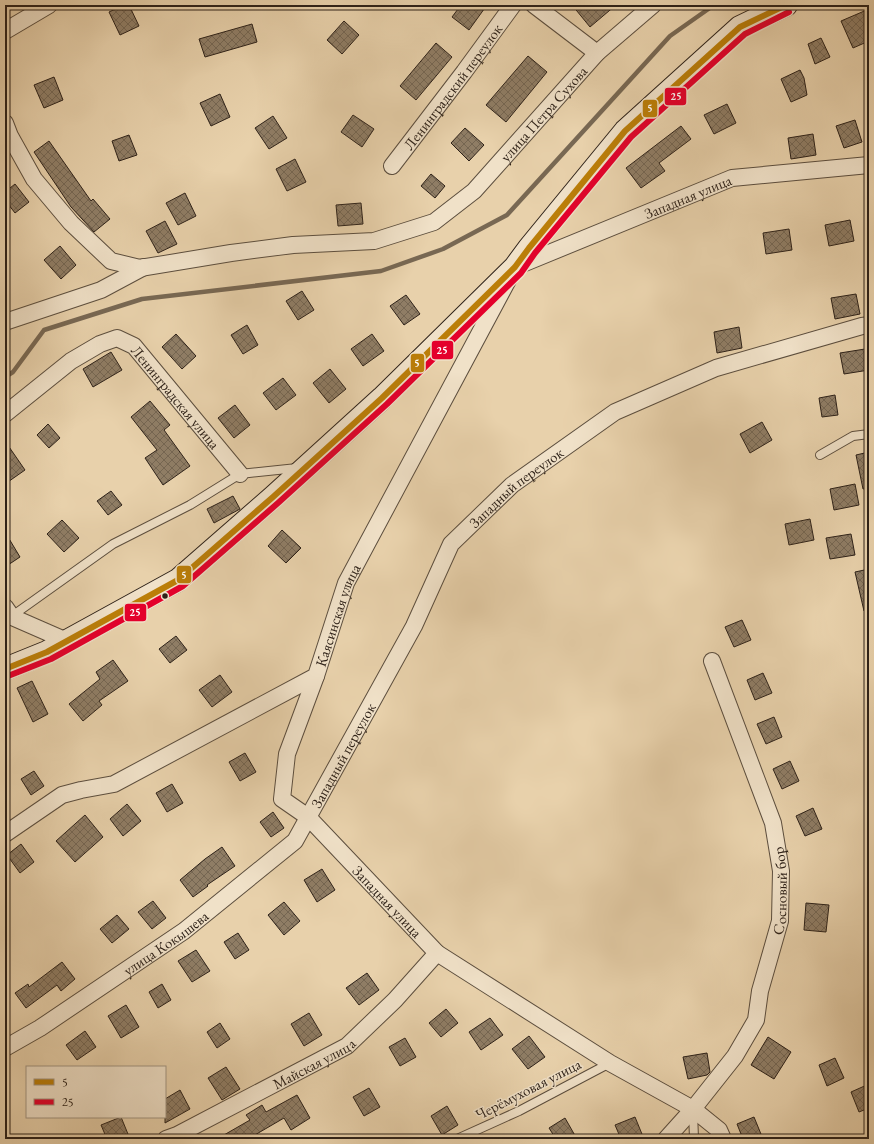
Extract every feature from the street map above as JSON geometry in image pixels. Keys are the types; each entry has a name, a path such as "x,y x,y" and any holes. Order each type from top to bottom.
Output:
{"street":[{"path":"5,31 49,5"},
{"name":"Ленинградский переулок","path":"392,166 513,5"},
{"path":"534,5 597,53"},
{"name":"улица Петра Сухова","path":"144,267 293,245 374,241 434,222 474,191 597,53 653,5"},
{"path":"5,669 47,652 178,580 382,398 515,268 529,248 625,131 740,27 786,5"},
{"path":"7,133 34,179 71,223 111,261 140,268 144,267"},
{"name":"Западная улица","path":"515,268 732,178 869,165"},
{"path":"5,322 101,290 144,267"},
{"name":"Каясинская улица","path":"5,834 62,795 114,784 316,676 346,583 515,268"},
{"name":"Западный переулок","path":"308,817 414,626 452,544 512,484 615,412 716,368 869,325"},
{"name":"Ленинградская улица","path":"5,414 71,361 100,344 117,338 134,346 240,474"},
{"path":"7,615 67,641"},
{"name":"Сосновый бор","path":"666,1139 735,1056 756,1020 760,991 780,921 781,871 773,823 712,661"},
{"name":"Западная улица","path":"316,676 287,754 282,800 308,817 437,954 610,1063"},
{"name":"улица Кокышева","path":"5,1048 40,1028 184,931 295,840 308,817"},
{"name":"Майская улица","path":"166,1139 177,1135 348,1046 395,1000 437,954"},
{"path":"610,1063 693,1108 720,1130 723,1139"}],"lane":[{"path":"820,455 853,436 869,434"},
{"path":"7,615 113,544 190,505 240,474 305,468"},
{"name":"Черёмуховая улица","path":"457,1139 519,1111 610,1063"},
{"path":"693,1108 694,1139"}],"building":[{"path":"124,5 129,5 139,26 120,35 109,12"},
{"path":"461,5 487,5 469,30 452,17"},
{"path":"572,5 616,5 590,27"},
{"path":"869,9 869,41 853,48 841,21"},
{"path":"344,21 359,35 342,54 327,40"},
{"path":"252,24 257,42 205,57 199,39"},
{"path":"821,38 830,57 815,64 808,44"},
{"path":"436,43 452,57 416,100 400,86"},
{"path":"528,56 547,72 506,122 486,105"},
{"path":"800,70 804,78 807,95 791,102 781,79"},
{"path":"54,77 63,100 44,108 34,85"},
{"path":"220,94 230,117 211,126 200,103"},
{"path":"727,104 736,123 714,134 704,115"},
{"path":"353,115 374,129 362,147 341,132"},
{"path":"273,116 287,138 269,149 255,128"},
{"path":"855,120 862,142 844,148 836,126"},
{"path":"681,126 691,139 659,163 665,171 641,188 626,168"},
{"path":"465,128 484,145 469,161 451,143"},
{"path":"813,134 816,155 791,159 788,138"},
{"path":"129,135 137,155 119,161 112,141"},
{"path":"49,141 91,201 93,199 110,219 94,232 71,207 34,152"},
{"path":"295,159 306,182 287,191 276,169"},
{"path":"431,174 445,186 435,198 421,186"},
{"path":"15,184 29,202 15,213 5,200 5,192"},
{"path":"185,193 196,216 178,225 166,203"},
{"path":"361,203 363,224 338,226 336,205"},
{"path":"850,220 854,241 829,246 825,225"},
{"path":"165,221 177,244 158,253 146,231"},
{"path":"789,229 792,250 766,254 763,233"},
{"path":"60,246 76,265 61,279 44,260"},
{"path":"302,291 314,310 298,320 286,301"},
{"path":"856,294 860,314 835,319 831,298"},
{"path":"406,295 420,314 404,325 390,306"},
{"path":"247,325 258,345 243,354 231,335"},
{"path":"739,327 742,348 717,353 714,332"},
{"path":"176,334 196,356 182,369 162,347"},
{"path":"372,334 384,351 363,366 351,349"},
{"path":"865,349 869,370 844,374 840,353"},
{"path":"111,352 122,370 93,387 83,369"},
{"path":"330,369 346,389 329,403 313,383"},
{"path":"283,378 296,395 276,410 263,393"},
{"path":"835,395 838,415 822,417 819,398"},
{"path":"150,401 170,425 164,430 190,466 163,485 145,458 157,450 131,417"},
{"path":"235,405 250,425 234,438 218,418"},
{"path":"762,422 772,440 750,453 740,434"},
{"path":"48,424 60,438 49,448 37,435"},
{"path":"5,441 25,470 5,484"},
{"path":"869,452 869,488 863,489 856,455"},
{"path":"855,484 859,505 834,510 830,489"},
{"path":"111,491 122,505 108,515 97,501"},
{"path":"233,496 240,509 214,523 207,509"},
{"path":"810,519 814,540 789,545 785,524"},
{"path":"62,520 79,538 64,552 47,534"},
{"path":"282,530 301,548 286,563 268,546"},
{"path":"5,532 20,557 5,567"},
{"path":"851,534 855,555 830,559 826,538"},
{"path":"869,569 869,611 864,611 855,572"},
{"path":"742,620 751,640 734,647 725,627"},
{"path":"176,636 187,650 170,663 159,649"},
{"path":"113,660 128,681 99,701 102,705 83,721 69,704 100,679 96,672"},
{"path":"763,673 772,693 755,700 747,680"},
{"path":"220,675 232,692 212,707 199,690"},
{"path":"32,681 48,714 33,722 17,688"},
{"path":"774,717 782,737 766,744 757,724"},
{"path":"245,753 256,772 240,781 229,762"},
{"path":"790,761 799,781 782,789 773,769"},
{"path":"34,771 44,786 31,795 21,779"},
{"path":"172,784 183,803 167,812 156,793"},
{"path":"127,804 141,821 123,836 110,819"},
{"path":"813,808 822,829 805,836 796,816"},
{"path":"273,812 284,828 271,837 260,822"},
{"path":"85,815 103,837 75,862 56,841"},
{"path":"21,844 34,862 20,873 7,855"},
{"path":"222,847 235,866 207,885 208,886 193,897 180,880"},
{"path":"322,869 335,890 317,902 304,880"},
{"path":"153,901 166,918 152,929 138,912"},
{"path":"284,902 300,921 284,935 268,915"},
{"path":"806,903 829,905 826,932 804,930"},
{"path":"117,915 129,929 112,943 100,929"},
{"path":"238,933 249,950 235,959 224,942"},
{"path":"196,950 210,971 192,982 178,961"},
{"path":"62,962 75,979 61,991 57,985 26,1008 15,993 28,984 29,987"},
{"path":"367,973 379,990 359,1005 346,988"},
{"path":"162,984 171,1000 158,1008 149,992"},
{"path":"126,1005 139,1027 121,1038 108,1016"},
{"path":"446,1009 458,1023 441,1037 429,1023"},
{"path":"309,1013 322,1035 304,1046 291,1024"},
{"path":"490,1018 503,1035 481,1050 469,1032"},
{"path":"220,1023 230,1039 217,1048 207,1032"},
{"path":"85,1031 96,1047 77,1060 66,1045"},
{"path":"529,1036 545,1057 528,1069 512,1049"},
{"path":"768,1037 791,1052 774,1079 751,1065"},
{"path":"405,1038 416,1057 400,1066 389,1047"},
{"path":"707,1053 710,1072 707,1075 688,1079 683,1057"},
{"path":"835,1058 844,1078 827,1086 819,1065"},
{"path":"226,1067 240,1089 222,1100 208,1078"},
{"path":"869,1084 869,1108 859,1112 851,1092"},
{"path":"369,1088 380,1107 364,1116 353,1097"},
{"path":"180,1090 190,1109 165,1123 166,1098"},
{"path":"297,1095 310,1118 291,1130 284,1118 248,1139 217,1139 250,1120 246,1115 262,1105 266,1112"},
{"path":"447,1106 458,1125 442,1135 431,1116"},
{"path":"635,1117 644,1139 621,1139 615,1125"},
{"path":"754,1117 763,1139 743,1139 737,1124"},
{"path":"121,1118 130,1139 107,1139 101,1125"},
{"path":"565,1118 577,1139 556,1139 549,1128"}],"waterway":[{"path":"5,377 13,372 44,330 142,299 381,271 443,249 507,215 670,36 714,5"}],"transit line":[{"name":"5","path":"5,669 47,652 178,580 273,497 382,398 515,267 625,131 740,27 786,5"},
{"name":"25","path":"8,676 51,659 183,586 278,503 387,404 521,273 535,253 631,137 745,34 789,12"}]}
